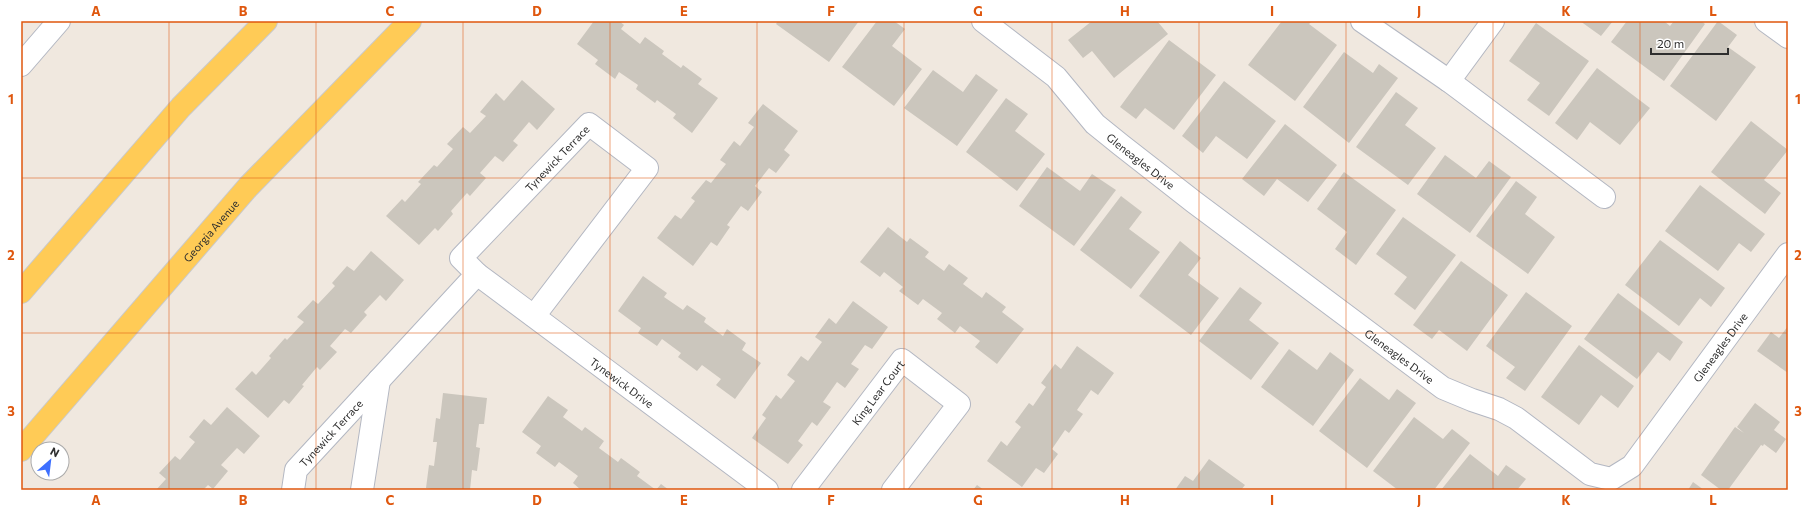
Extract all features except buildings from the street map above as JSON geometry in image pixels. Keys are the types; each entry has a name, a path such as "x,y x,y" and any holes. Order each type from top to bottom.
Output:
{"main road":[{"path":"21,292 181,107 266,21"},
{"name":"Georgia Avenue","path":"21,450 248,187 410,21"}],"street":[{"path":"21,65 60,21"},
{"name":"Gleneagles Drive","path":"983,21 1056,77 1096,124 1121,145 1194,202 1443,388 1499,409 1516,418 1590,474 1612,484 1632,466 1788,254"},
{"path":"1362,21 1448,81 1604,197"},
{"path":"1448,81 1493,21"},
{"path":"1766,21 1788,37"},
{"name":"Tynewick Terrace","path":"293,490 296,470 477,274 461,258 589,124 647,168 534,316"},
{"name":"Tynewick Drive","path":"477,274 767,490"},
{"name":"King Lear Court","path":"803,490 902,360 959,404 893,490"},
{"name":"Tynewick Terrace","path":"362,490 379,380"}]}
